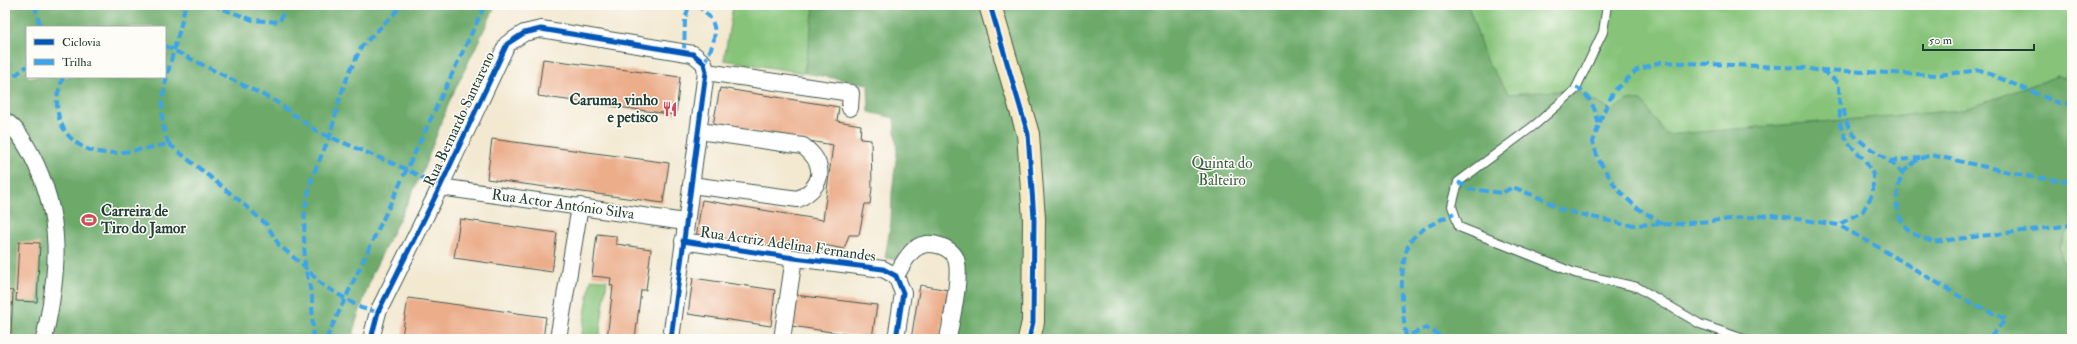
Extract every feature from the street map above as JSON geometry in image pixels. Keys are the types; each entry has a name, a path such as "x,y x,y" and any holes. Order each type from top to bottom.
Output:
{"street":[{"path":"990,5 1028,134 1034,219 1033,322 1029,339"},
{"name":"Rua Bernardo Santareno","path":"371,339 378,312 440,187 507,44 524,33 541,29 693,54 704,63 706,72"},
{"path":"671,339 685,222 706,72 851,93 850,108"},
{"path":"5,120 25,144 39,170 48,196 56,234 56,272 44,339"},
{"path":"691,185 798,199 810,193 817,184 819,174 818,162 813,154 803,146 698,131"},
{"name":"Rua Actor António Silva","path":"440,187 685,222"},
{"path":"558,339 580,206"},
{"name":"Rua Actriz Adelina Fernandes","path":"683,241 794,258 883,269 896,276"},
{"path":"896,339 902,293 896,276 906,256 917,247 932,242 947,248 956,258 958,273 948,339"},
{"path":"782,339 794,258"}],"lane":[{"path":"1607,5 1603,32 1575,90 1536,124 1458,182 1452,206 1459,227 1575,274 1637,287 1700,324 1744,339"}],"green space":[{"path":"5,5 496,5 450,100 422,173 373,272 355,325 353,339 5,339"},
{"path":"733,5 797,5 814,8 804,73 724,60"},
{"name":"Quinta do Balteiro","path":"797,5 1468,5 1486,60 1509,94 1575,90 1612,111 1627,100 1642,101 1666,135 1963,110 2058,76 2072,80 2072,222 2059,247 2063,261 2072,268 2072,339 955,339 961,260 919,238 905,247 896,260 885,258 891,222 892,193 897,152 894,118 869,112 868,84 804,73 814,8"},
{"path":"1468,5 2072,5 2072,80 2058,76 1963,110 1666,135 1642,101 1627,100 1612,111 1575,90 1509,94 1486,60"},
{"path":"2072,222 2072,268 2063,261 2059,247"},
{"path":"591,279 607,280 599,339 581,339"}],"building":[{"path":"543,59 680,77 676,115 538,96"},
{"path":"720,88 839,107 837,121 861,125 860,139 871,140 872,188 870,204 865,204 859,235 849,235 844,249 819,244 817,258 696,238 702,200 823,220 833,145 713,125"},
{"path":"492,139 669,163 663,203 487,179"},
{"path":"460,219 557,233 552,272 454,258"},
{"path":"597,234 616,236 616,244 651,249 646,290 641,290 635,339 607,339 613,286 610,285 611,278 592,276"},
{"path":"19,242 40,243 37,302 16,301"},
{"path":"693,278 775,290 771,326 688,314"},
{"path":"920,285 948,290 940,339 911,339"},
{"path":"5,290 13,291 11,333 5,333"},
{"path":"795,295 877,305 872,338 791,326"},
{"path":"408,298 546,317 543,339 423,339 402,336"}],"marked path":[{"path":"35,5 40,26"},
{"path":"169,144 164,128 162,111 164,93 167,75 185,5"},
{"path":"212,5 253,20 280,22 285,5"},
{"path":"313,339 312,296 305,267 304,236 305,208 312,177 330,136 340,97 348,75 362,46 403,5"},
{"path":"326,339 485,5"},
{"path":"684,52 685,20 689,5"},
{"path":"696,5 710,18 715,31 712,46 704,63"},
{"path":"166,46 275,101 318,132 406,169 440,187"},
{"path":"1663,224 1636,207 1617,189 1598,159 1593,142 1603,113 1614,91 1637,70 1661,62 1806,68 1824,72 1839,83 1840,125 1848,143 1864,159 1873,174 1873,193 1863,211 1838,225"},
{"path":"5,83 26,67"},
{"path":"1820,70 1937,75 1980,70 2059,103 2072,104"},
{"path":"63,78 57,98 57,110 64,129 70,138 78,144 97,152 109,153 131,151 169,144 240,201 267,225 279,245 305,267 321,284 361,308 378,312"},
{"path":"1576,87 1585,94 1592,104 1599,126"},
{"path":"1844,109 1846,121 1851,131 1858,139 1885,158 1902,173 1897,197 1898,213 1901,220 1912,233 1932,242 2072,225"},
{"path":"1902,173 1917,160 1931,155 2032,177 2072,182"},
{"path":"1890,161 1920,158"},
{"path":"1458,182 1470,189 1502,193 1513,187 1547,201 1559,209 1626,225 1679,224 1772,215 1838,225 1878,247 1969,302 2006,319 1989,339"},
{"path":"1406,336 1402,302 1402,277 1403,265 1409,244 1412,239 1422,230 1454,213"},
{"path":"1400,339 1426,328 1447,339"}],"cycle path":[{"path":"990,5 1028,134 1034,219 1033,322 1029,339"},
{"path":"371,339 378,312 440,187 507,44 524,33 541,29 693,54 704,63 706,72 671,339"},
{"path":"683,241 794,258 883,269 896,276 903,293 896,339"}],"place":[{"name":"Caruma, vinho e petisco","path":"670,109"},
{"name":"Carreira de Tiro do Jamor","path":"89,220"}]}
